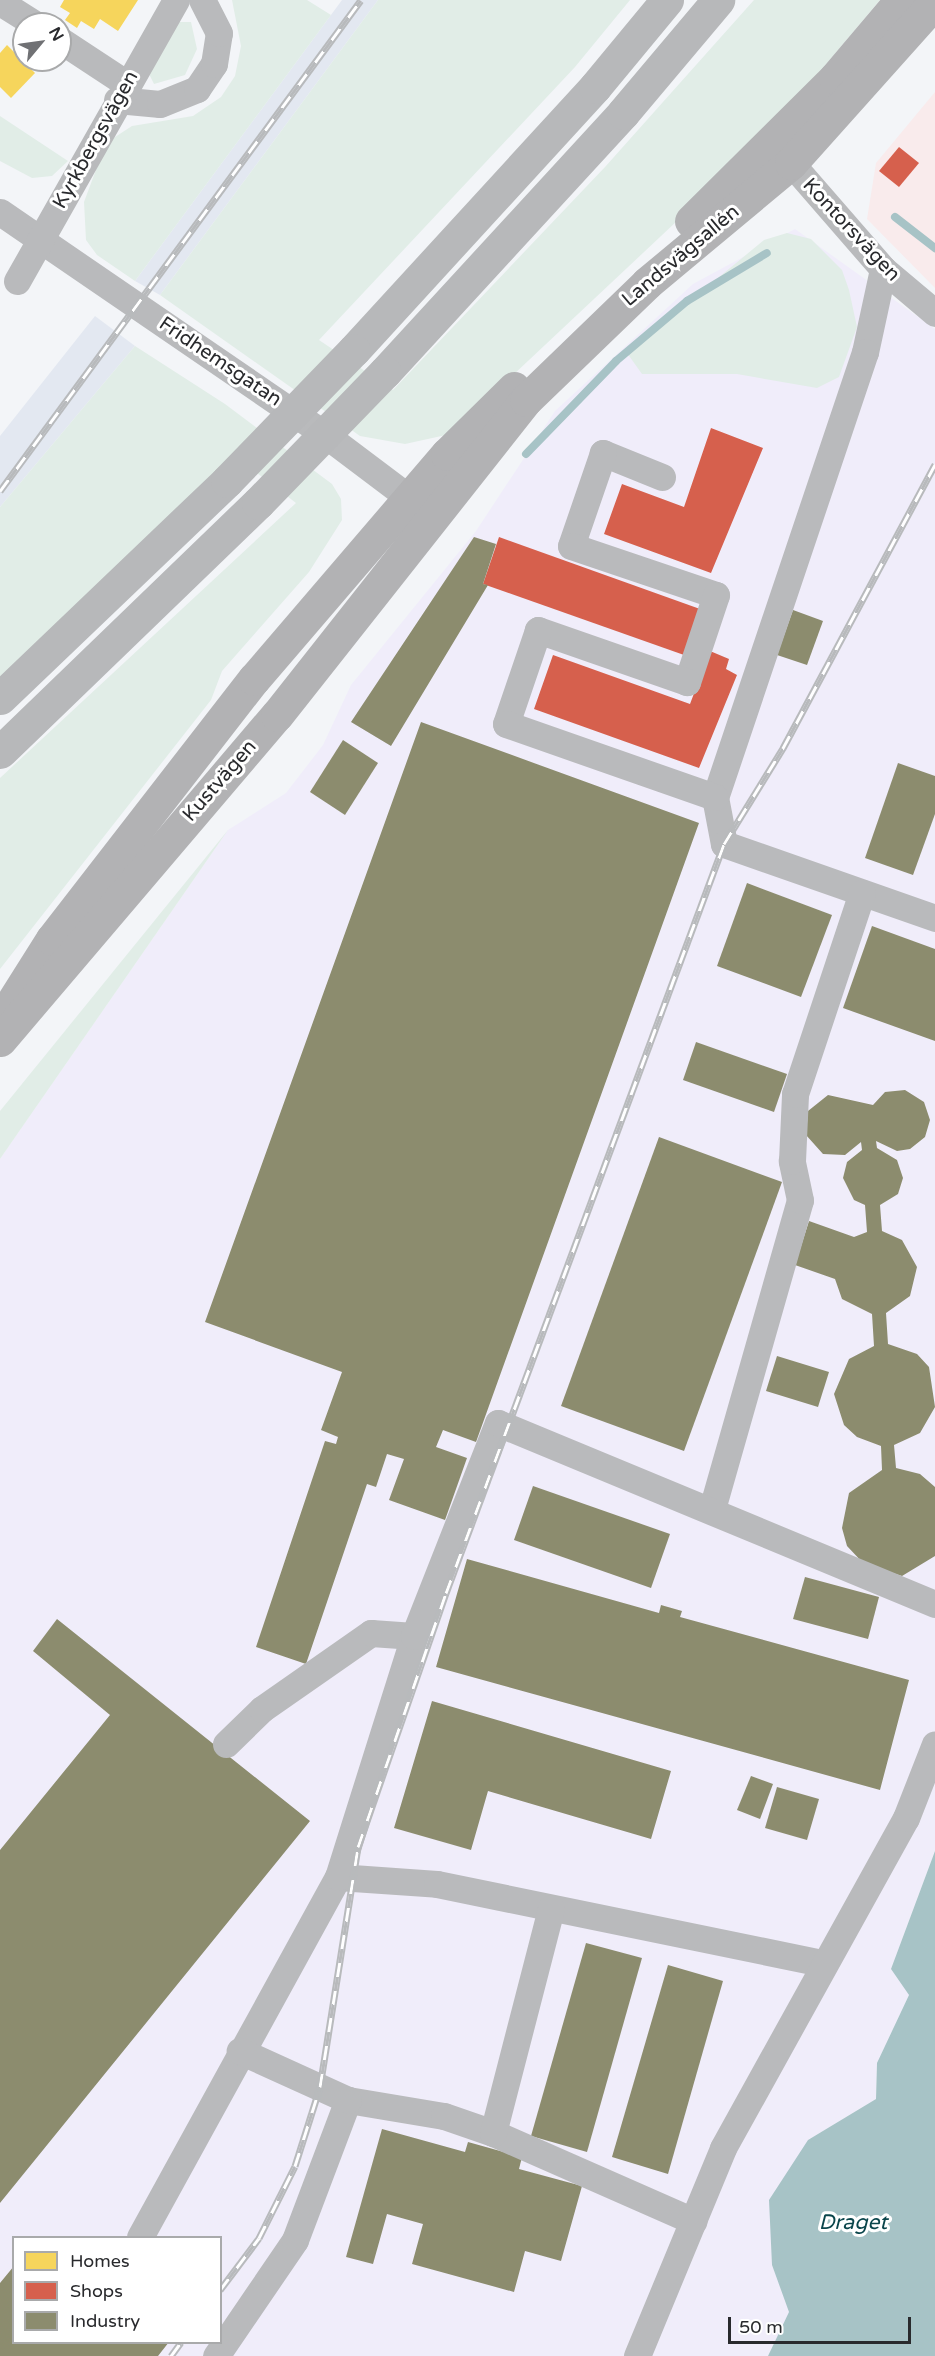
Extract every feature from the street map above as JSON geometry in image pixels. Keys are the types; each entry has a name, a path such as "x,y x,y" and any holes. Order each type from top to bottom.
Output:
{"highway":[{"path":"0,698 227,481 354,350 595,87 667,0"},
{"path":"0,752 258,503 385,372 623,113 718,0"}],"main road":[{"name":"Landsvägsallén","path":"409,498 510,391 782,153 901,0"},
{"name":"Landsvägsallén","path":"435,518 526,400 569,353 782,153 935,2"},
{"name":"Kustvägen","path":"0,1022 52,939 152,805 409,498"},
{"name":"Kustvägen","path":"0,1040 277,715 435,518"}],"street":[{"name":"Kyrkbergsvägen","path":"17,281 176,0"},
{"path":"72,50 122,92 160,104 197,89 214,64 219,33 202,0"},
{"path":"0,2 16,12"},
{"name":"Kontorsvägen","path":"782,153 883,269 935,313"},
{"name":"Fridhemsgatan","path":"0,212 435,518"},
{"path":"883,269 865,352 714,797 724,844 935,918"},
{"path":"662,477 603,453 571,546 716,596 687,682 538,630 506,724 714,797"},
{"path":"712,1509 800,1200 792,1161 795,1094 862,893"},
{"path":"141,2236 240,2051 338,1877 414,1636 498,1423 712,1509 935,1604"},
{"path":"226,1744 262,1709 371,1633 414,1636"},
{"path":"637,2356 723,2148 823,1963 906,1818 935,1744"},
{"path":"338,1877 437,1884 823,1963"},
{"path":"493,2133 551,1908"},
{"path":"240,2051 348,2100 444,2116 493,2133 693,2221"},
{"path":"216,2356 295,2240 348,2100"}],"shaded area":[{"path":"232,0 307,0 331,15 135,281 97,255 86,240 84,202 103,151 115,137 132,126 193,116 221,97 235,76 241,46"},
{"path":"342,0 378,0 160,295 135,281"},
{"path":"378,0 630,0 575,67 319,340 393,390 605,167 754,0 880,0 760,143 477,409 446,435 405,444 360,436 160,295"},
{"path":"178,22 191,22 197,49 185,75 154,84 149,74"},
{"path":"935,92 935,288 867,219 876,163"},
{"path":"0,116 68,161 52,176 32,178 0,161"},
{"path":"795,229 935,329 935,1851 891,1969 909,1995 877,2063 876,2099 808,2140 772,2265 790,2312 768,2356 0,2356 0,1159 228,830 286,793 323,745 351,685 476,531 555,411 693,284"},
{"path":"787,233 811,239 842,270 857,327 839,377 817,388 737,374 642,374 627,353 764,240"},
{"path":"95,316 135,346 0,507 0,436"},
{"path":"135,346 225,404 332,484 341,499 342,520 309,572 222,671 211,700 0,969 0,778 296,503 236,457 0,680 0,507"},
{"path":"228,830 0,1159 0,1111"}],"water":[{"name":"Draget","path":"935,1851 935,2356 768,2356 789,2312 772,2265 769,2200 808,2140 876,2099 877,2063 909,1995 891,1969"}],"building: Homes":[{"path":"64,0 138,0 118,31 100,19 94,29 81,21 77,28 72,25 72,12 60,7"},
{"path":"7,45 12,50 12,72 35,73 11,98 0,87 0,53"}],"building: Shops":[{"path":"899,147 919,163 899,187 879,171"},
{"path":"711,428 763,448 711,573 604,534 622,484 684,507"},
{"path":"499,537 700,609 684,655 483,584"},
{"path":"710,651 729,659 726,669 737,675 699,768 534,709 553,655 690,704"}],"building: Industry":[{"path":"474,537 496,544 483,584 488,585 391,746 351,722"},
{"path":"793,610 823,621 807,665 777,655"},
{"path":"421,722 699,823 476,1442 443,1430 436,1447 467,1458 445,1520 389,1500 404,1459 387,1454 376,1487 367,1484 306,1664 256,1647 325,1441 336,1444 338,1437 321,1430 342,1372 205,1322"},
{"path":"343,740 378,763 345,815 310,792"},
{"path":"898,763 935,776 935,814 913,875 865,858"},
{"path":"747,883 832,915 801,997 717,966"},
{"path":"872,926 935,949 935,1041 843,1008"},
{"path":"696,1042 787,1074 774,1112 683,1080"},
{"path":"905,1090 924,1102 930,1120 925,1137 910,1149 897,1151 876,1141 877,1148 897,1160 903,1178 898,1194 880,1205 882,1231 902,1240 917,1267 910,1296 886,1313 888,1344 917,1354 929,1367 935,1407 920,1433 894,1445 896,1468 920,1474 935,1487 935,1556 902,1576 864,1564 847,1546 842,1528 849,1493 882,1470 881,1446 857,1437 844,1425 834,1394 849,1359 874,1346 872,1314 842,1299 835,1279 795,1265 809,1221 854,1237 867,1232 865,1205 854,1200 843,1178 847,1162 862,1150 861,1142 845,1155 823,1154 806,1135 808,1111 828,1095 873,1105 885,1092"},
{"path":"659,1137 782,1182 684,1451 561,1406"},
{"path":"777,1356 829,1372 818,1407 766,1391"},
{"path":"533,1486 670,1534 651,1588 514,1540"},
{"path":"467,1559 659,1613 661,1605 682,1611 680,1617 909,1680 880,1790 436,1667"},
{"path":"805,1577 879,1597 868,1639 793,1619"},
{"path":"57,1619 310,1821 0,2203 0,1850 110,1715 33,1651"},
{"path":"432,1701 671,1771 651,1839 488,1791 471,1850 394,1828"},
{"path":"751,1776 773,1784 760,1819 737,1810"},
{"path":"777,1787 819,1799 807,1840 765,1828"},
{"path":"586,1943 642,1958 587,2152 531,2136"},
{"path":"668,1965 723,1981 668,2174 612,2157"},
{"path":"382,2129 465,2152 468,2142 522,2157 519,2169 582,2186 561,2261 525,2251 514,2292 412,2264 423,2224 387,2214 373,2264 346,2257"},
{"path":"12,2268 12,2344 167,2344 158,2356 0,2356 0,2283"}],"waterway":[{"path":"895,217 935,248"},
{"path":"526,454 616,361 687,301 767,253"}],"railway":[{"path":"0,491 361,0"},
{"path":"222,2287 259,2238 295,2166 320,2087 358,1847 446,1593 724,844 783,748 935,464"},
{"path":"171,2356 180,2344"}]}
